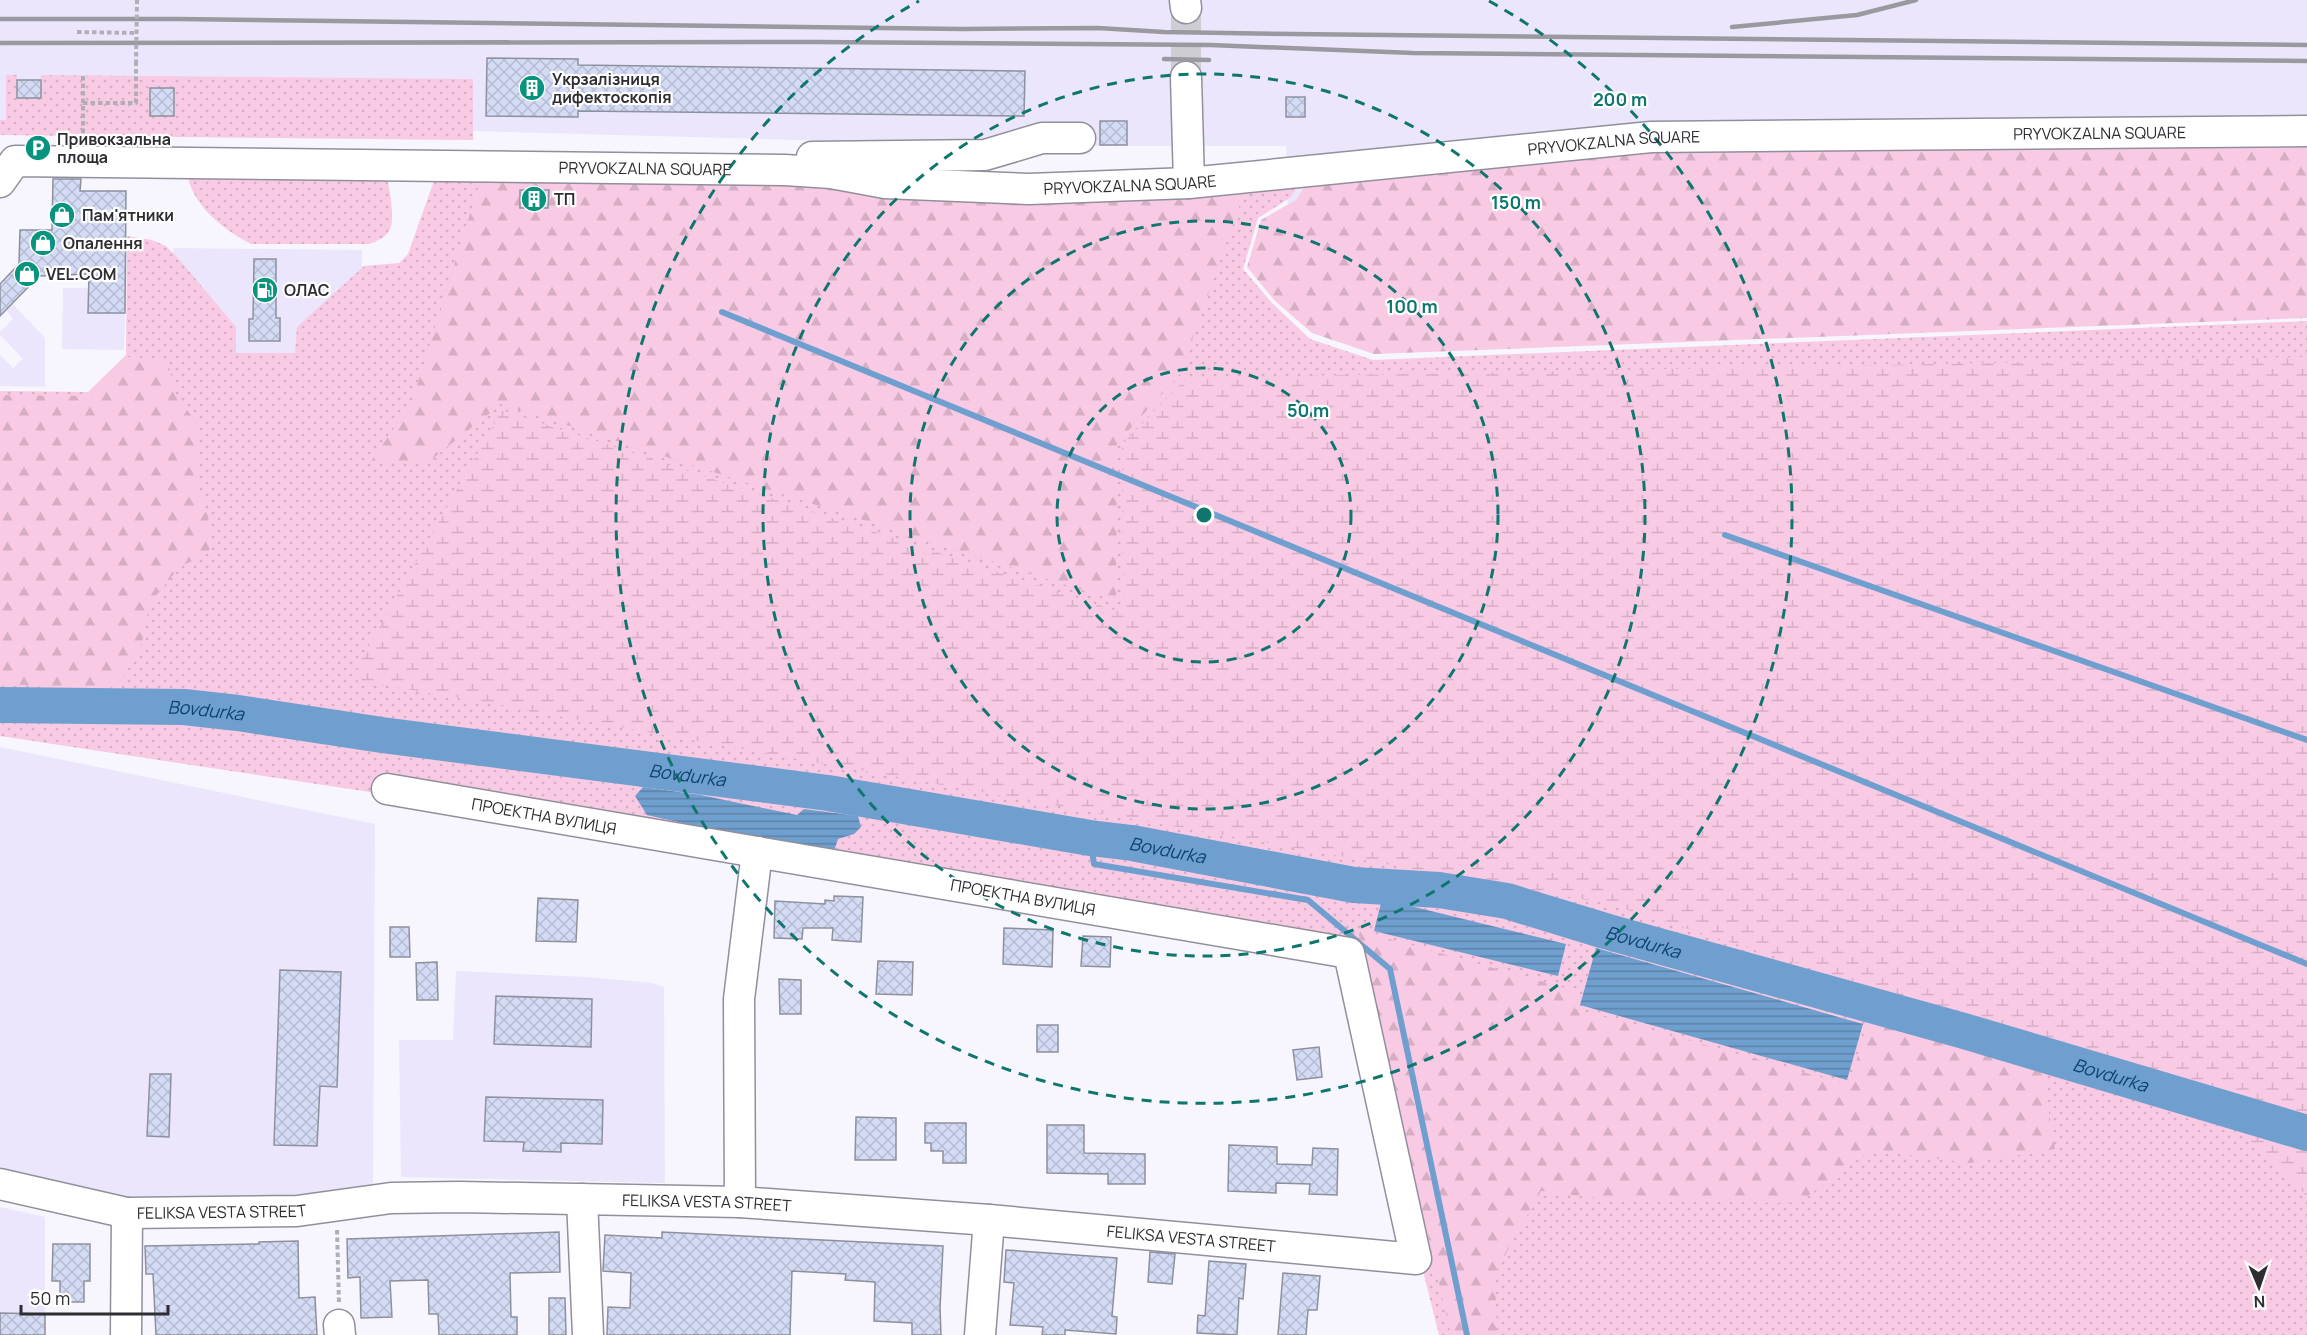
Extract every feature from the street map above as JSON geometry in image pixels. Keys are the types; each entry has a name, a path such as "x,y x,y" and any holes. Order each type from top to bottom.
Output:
{"street":[{"path":"1186,77 1189,183"},
{"name":"PRYVOKZALNA SQUARE","path":"2,180 15,161 785,170 831,173 885,183 1029,189 1189,183 1652,137 2307,131"},
{"path":"785,170 800,160 818,156 985,154 1042,138 1080,138"},
{"name":"ПРОЕКТНА ВУЛИЦЯ","path":"387,789 1349,953 1416,1259"},
{"path":"740,1202 739,999 757,852"},
{"name":"FELIKSA VESTA STREET","path":"0,1184 127,1213 297,1211 391,1198 740,1202 989,1220 1416,1259"},
{"path":"582,1199 588,1335"},
{"path":"126,1335 127,1213"},
{"path":"980,1335 989,1220"}],"path":[{"path":"83,103 136,103 137,0"},
{"path":"77,32 137,33"},
{"path":"83,75 83,133"},
{"path":"336,1205 339,1330"}],"shaded area":[{"path":"0,0 2307,0 2307,204 1290,282 1286,146 1021,146 473,131 473,140 0,135"},
{"path":"173,248 362,250 361,356 172,354"},
{"path":"63,288 89,288 89,313 125,313 124,350 62,349"},
{"path":"12,303 45,338 45,387 0,386 0,355 13,368 23,359 0,335 0,332 13,319 6,310"},
{"path":"0,747 375,824 373,1190 295,1201 128,1203 0,1175"},
{"path":"456,971 586,977 652,983 664,987 665,1183 401,1177 399,1040 453,1040"},
{"path":"0,1207 45,1217 45,1335 0,1335"}],"green space":[{"path":"6,75 17,75 17,98 41,98 41,75 473,79 473,140 0,135 0,120 6,120"},
{"path":"2307,137 2307,318 1374,354 1312,333 1274,300 1247,267 1261,220 1296,200 1309,180 1652,144"},
{"path":"187,172 386,176 391,201 390,230 379,240 369,244 251,244 220,224 202,206 190,184"},
{"path":"435,178 1301,181 1290,198 1258,218 1243,269 1272,303 1310,339 1373,360 2307,321 2307,1335 1439,1335 1351,949 383,794 0,736 0,391 88,392 126,355 127,236 152,240 166,246 177,257 236,327 236,353 295,353 297,327 364,266 399,263 408,254"},
{"path":"481,178 828,183 907,199 1183,200 1244,193 1180,374 1117,443 1116,601 501,404 431,460 370,463 412,402"},
{"path":"126,357 167,359 176,395 196,422 199,436 197,484 208,516 209,551 177,570 149,604 141,648 121,680 110,688 97,691 68,690 0,682 0,395 89,396"},
{"path":"2307,357 2307,1196 2195,1089 1609,904 350,679 502,410 1123,613 1122,444 1187,378"},
{"path":"1358,930 1579,992 1575,1009 1849,1085 1868,1022 2042,1069 2055,1149 1970,1163 1871,1150 1798,1203 1604,1199 1541,1191 1495,1273 1497,1335 1451,1335"}],"water":[{"path":"643,787 701,795 797,815 804,809 858,816 861,827 854,834 838,839 834,851 694,830 687,824 647,815 635,796"},
{"path":"1382,899 1566,944 1558,976 1374,931"},
{"path":"1596,948 1863,1024 1847,1080 1580,1005"}],"building":[{"path":"487,58 578,59 578,65 1025,71 1024,116 578,111 578,117 486,116"},
{"path":"17,80 41,80 41,98 17,98"},
{"path":"150,88 174,88 174,116 150,116"},
{"path":"1286,97 1305,97 1305,117 1286,117"},
{"path":"1100,121 1127,121 1127,145 1100,145"},
{"path":"53,179 81,179 80,191 126,191 125,313 88,313 89,274 39,276 0,316 0,284 19,264 20,230 52,230"},
{"name":"ТП","path":"520,190 549,190 548,208 520,208"},
{"name":"ОЛАС","path":"254,259 276,259 276,318 280,318 280,341 249,341 249,319 253,319"},
{"path":"834,896 863,897 861,942 832,940 833,928 803,928 802,939 774,938 775,901 825,904 825,900 834,901"},
{"path":"538,898 578,900 576,942 536,941"},
{"path":"390,927 409,927 410,957 390,957"},
{"path":"1004,928 1053,930 1052,967 1003,964"},
{"path":"1083,936 1111,937 1110,967 1081,966"},
{"path":"878,961 913,962 912,995 876,994"},
{"path":"437,962 438,1000 417,1000 416,963"},
{"path":"280,970 341,972 337,1087 320,1086 317,1146 274,1145"},
{"path":"779,979 801,980 801,1014 780,1014"},
{"path":"496,996 592,999 591,1047 494,1044"},
{"path":"1037,1025 1058,1025 1058,1052 1037,1052"},
{"path":"1319,1047 1322,1077 1297,1080 1293,1050"},
{"path":"150,1074 171,1074 169,1137 147,1136"},
{"path":"486,1097 603,1100 602,1144 561,1143 561,1152 523,1151 524,1142 484,1141"},
{"path":"856,1117 896,1118 896,1160 855,1160"},
{"path":"925,1123 966,1123 966,1163 943,1163 943,1151 931,1151 931,1143 925,1143"},
{"path":"1047,1125 1084,1125 1084,1153 1145,1154 1145,1184 1108,1184 1108,1174 1047,1173"},
{"path":"1229,1145 1277,1147 1277,1164 1312,1165 1313,1148 1338,1149 1337,1195 1309,1194 1310,1184 1276,1183 1276,1193 1228,1191"},
{"path":"559,1232 560,1272 510,1273 511,1317 517,1317 517,1335 439,1335 438,1314 429,1314 428,1280 390,1281 392,1317 361,1318 360,1277 348,1278 347,1239"},
{"path":"662,1232 943,1246 941,1335 912,1335 912,1323 874,1321 875,1282 845,1280 846,1274 792,1271 790,1335 607,1335 608,1307 630,1308 631,1273 603,1271 605,1235 662,1238"},
{"path":"298,1241 299,1298 315,1297 317,1335 156,1335 153,1274 146,1274 145,1246"},
{"path":"53,1244 90,1244 90,1281 84,1281 84,1302 60,1302 60,1281 52,1281"},
{"path":"1006,1250 1117,1258 1112,1316 1117,1317 1116,1334 1065,1330 1065,1335 1042,1335 1043,1327 1010,1325 1014,1283 1004,1282"},
{"path":"1150,1252 1175,1254 1172,1284 1148,1282"},
{"path":"1209,1261 1246,1264 1243,1299 1239,1298 1237,1335 1197,1333 1198,1315 1205,1316"},
{"path":"1283,1273 1320,1276 1317,1310 1308,1310 1306,1335 1278,1335"},
{"path":"549,1298 565,1298 566,1335 549,1335"},
{"path":"0,1313 45,1314 45,1335 0,1335"}],"waterway":[{"path":"722,312 2307,964"},
{"path":"1725,535 2307,740"},
{"name":"Bovdurka","path":"0,705 184,707 238,713 382,735 828,793 1090,838 1132,843 1354,885 1439,890 1507,901 1605,931 1964,1031 2307,1133"},
{"path":"1090,838 1094,864 1308,900 1390,969 1467,1335"}],"tunnel":[{"path":"1186,8 1186,77"}],"railway":[{"path":"1732,27 1857,15 1916,0"},
{"path":"0,19 178,19 962,29 1098,28 1164,32 1292,34 2307,45"},
{"path":"0,43 816,42 1210,45 1413,53 2307,61"},
{"path":"1164,59 1209,60"}],"place":[{"name":"Укрзалізниця дифектоскопія","path":"532,88"},
{"name":"Привокзальна площа","path":"38,148"},
{"name":"ТП","path":"534,199"},
{"name":"Пам'ятники","path":"62,215"},
{"name":"Опалення","path":"43,243"},
{"name":"VEL.COM","path":"27,274"},
{"name":"ОЛАС","path":"265,290"}]}
